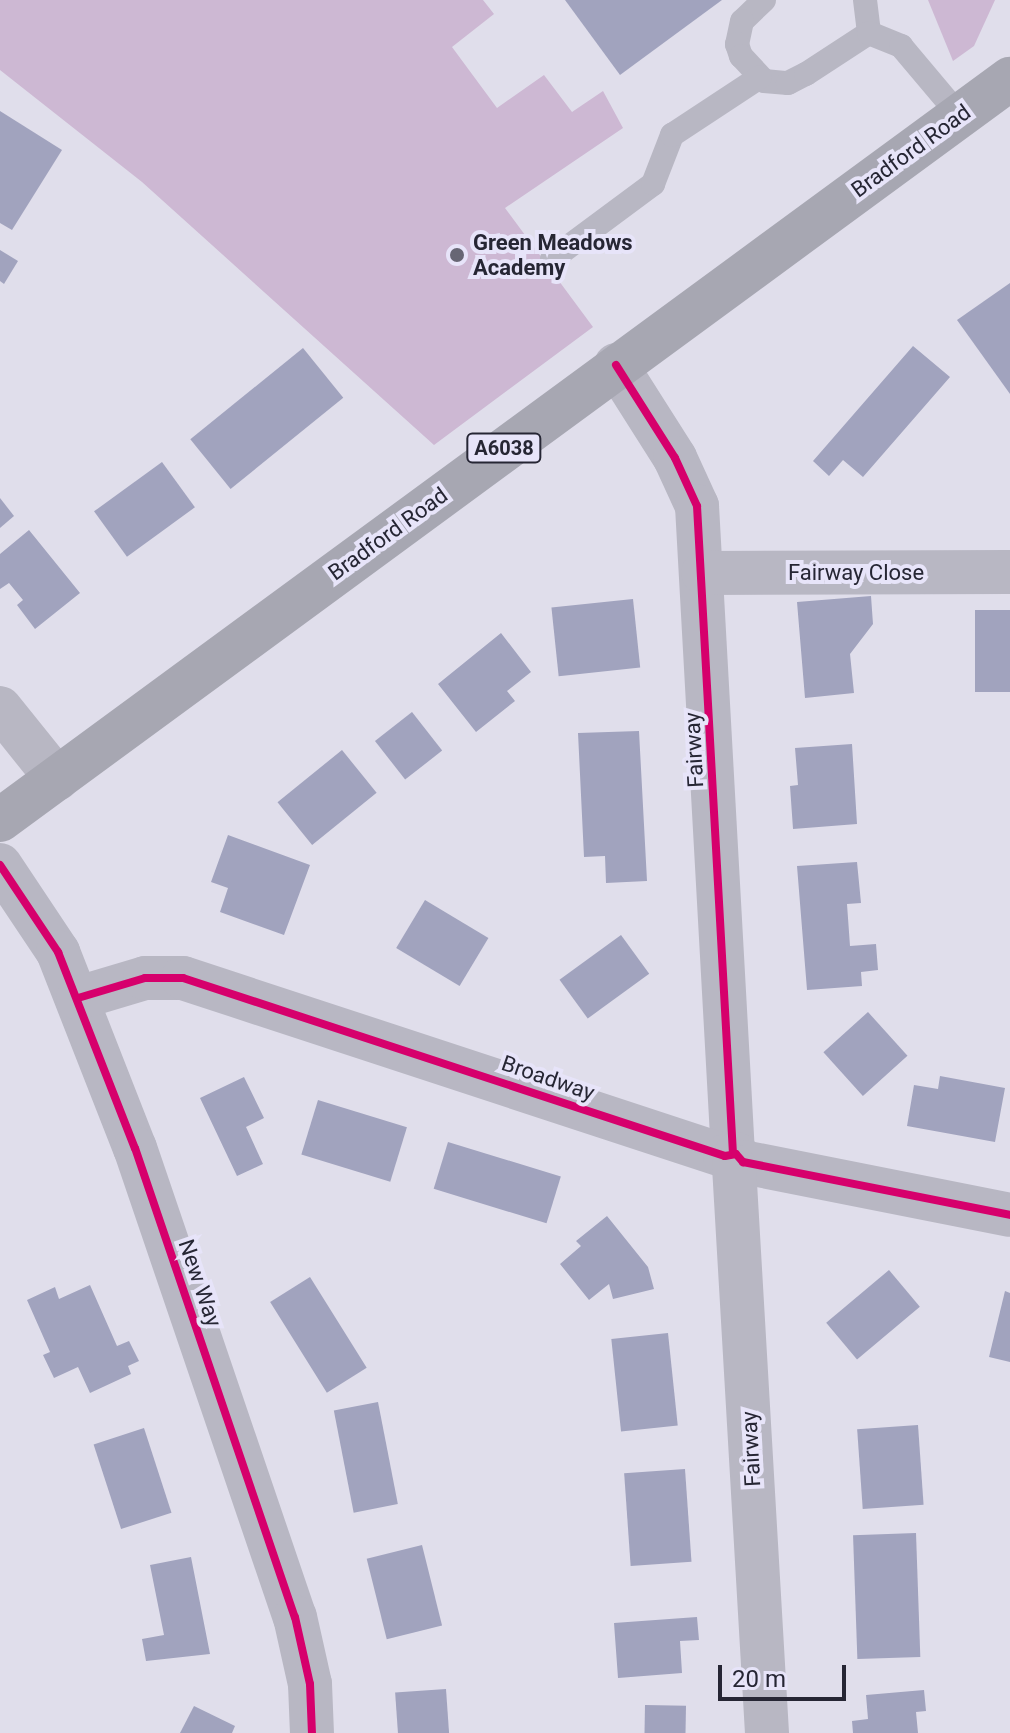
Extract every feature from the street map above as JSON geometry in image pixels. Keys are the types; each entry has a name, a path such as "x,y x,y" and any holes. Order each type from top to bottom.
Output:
{"main road":[{"name":"Bradford Road","path":"0,820 616,365 1010,79"}],"street":[{"name":"Fairway","path":"616,365 675,458 697,506 767,1733"},
{"name":"Fairway Close","path":"703,573 1010,572"},
{"path":"0,708 57,779"},
{"name":"New Way","path":"0,865 58,952 78,998 295,1617 310,1684 312,1733"},
{"name":"Broadway","path":"78,998 145,978 183,978 733,1159 1010,1215"}],"lane":[{"path":"764,0 742,21 737,44 760,77 788,83 869,33"},
{"path":"865,0 869,33"},
{"path":"869,33 901,46 960,116"},
{"path":"552,259 653,184 672,135 760,77"}],"shaded area":[{"name":"Green Meadows Academy","path":"0,0 483,0 494,14 452,47 497,108 544,75 572,112 603,91 623,128 505,208 593,327 434,445 142,182 0,70"},
{"path":"928,0 995,0 974,46 953,61"}],"building":[{"path":"565,0 722,0 620,75"},
{"path":"0,111 62,150 12,230 0,223"},
{"path":"0,250 18,261 4,284 0,281"},
{"path":"1010,283 1010,394 957,320"},
{"path":"913,346 950,377 863,477 843,460 829,476 813,461"},
{"path":"303,348 343,398 231,489 190,439"},
{"path":"162,462 195,507 127,557 94,511"},
{"path":"0,498 14,516 0,528"},
{"path":"29,530 80,593 35,629 17,605 23,600 9,583 0,589 0,554"},
{"path":"871,596 873,624 850,654 854,693 805,698 797,602"},
{"path":"633,599 640,668 559,676 551,608"},
{"path":"975,610 1010,610 1010,692 975,692"},
{"path":"501,633 531,672 507,691 515,701 476,732 438,684"},
{"path":"412,712 442,751 405,780 375,741"},
{"path":"639,731 647,881 606,883 605,856 584,857 578,733"},
{"path":"852,744 857,824 793,829 790,786 798,785 795,748"},
{"path":"342,750 377,793 312,845 277,802"},
{"path":"228,835 310,865 284,935 220,912 228,888 211,882"},
{"path":"857,862 861,903 847,904 850,946 876,944 878,970 861,972 862,986 807,990 797,866"},
{"path":"425,900 488,938 460,986 396,948"},
{"path":"621,935 649,974 588,1019 560,980"},
{"path":"868,1012 907,1056 863,1096 823,1052"},
{"path":"940,1076 1005,1088 995,1142 907,1126 914,1085 938,1089"},
{"path":"244,1077 264,1118 246,1127 263,1164 237,1176 200,1098"},
{"path":"318,1100 407,1127 390,1182 301,1155"},
{"path":"448,1142 561,1176 547,1223 434,1189"},
{"path":"607,1216 648,1267 654,1289 613,1299 609,1284 589,1300 560,1264 581,1246 576,1241"},
{"path":"889,1270 920,1307 857,1359 826,1323"},
{"path":"310,1277 367,1368 327,1393 270,1302"},
{"path":"90,1285 117,1346 129,1341 139,1361 128,1366 131,1374 90,1393 78,1367 54,1378 43,1355 50,1352 27,1300 55,1287 59,1299"},
{"path":"1005,1291 1010,1293 1010,1362 989,1357"},
{"path":"668,1333 678,1425 621,1431 611,1339"},
{"path":"378,1402 398,1504 354,1513 334,1411"},
{"path":"918,1425 924,1505 863,1509 857,1429"},
{"path":"144,1428 172,1513 121,1529 94,1444"},
{"path":"685,1469 691,1562 631,1566 624,1473"},
{"path":"916,1533 920,1657 857,1659 853,1535"},
{"path":"422,1545 442,1626 387,1639 367,1559"},
{"path":"191,1557 210,1654 146,1661 142,1639 164,1635 150,1565"},
{"path":"697,1617 699,1640 680,1641 682,1673 618,1678 614,1623"},
{"path":"446,1689 449,1733 398,1733 395,1693"},
{"path":"924,1690 926,1711 916,1712 918,1733 853,1733 852,1721 868,1719 866,1695"},
{"path":"645,1705 686,1706 686,1733 645,1733"},
{"path":"194,1706 235,1726 232,1733 180,1733"}],"cycle path":[{"path":"616,365 675,458 697,506 733,1154"},
{"path":"0,865 58,952 135,1148 295,1617 310,1684 312,1733"},
{"path":"78,998 145,978 183,978 725,1156 736,1154 743,1162 1010,1215"}],"place":[{"name":"Green Meadows Academy","path":"457,255"}]}
